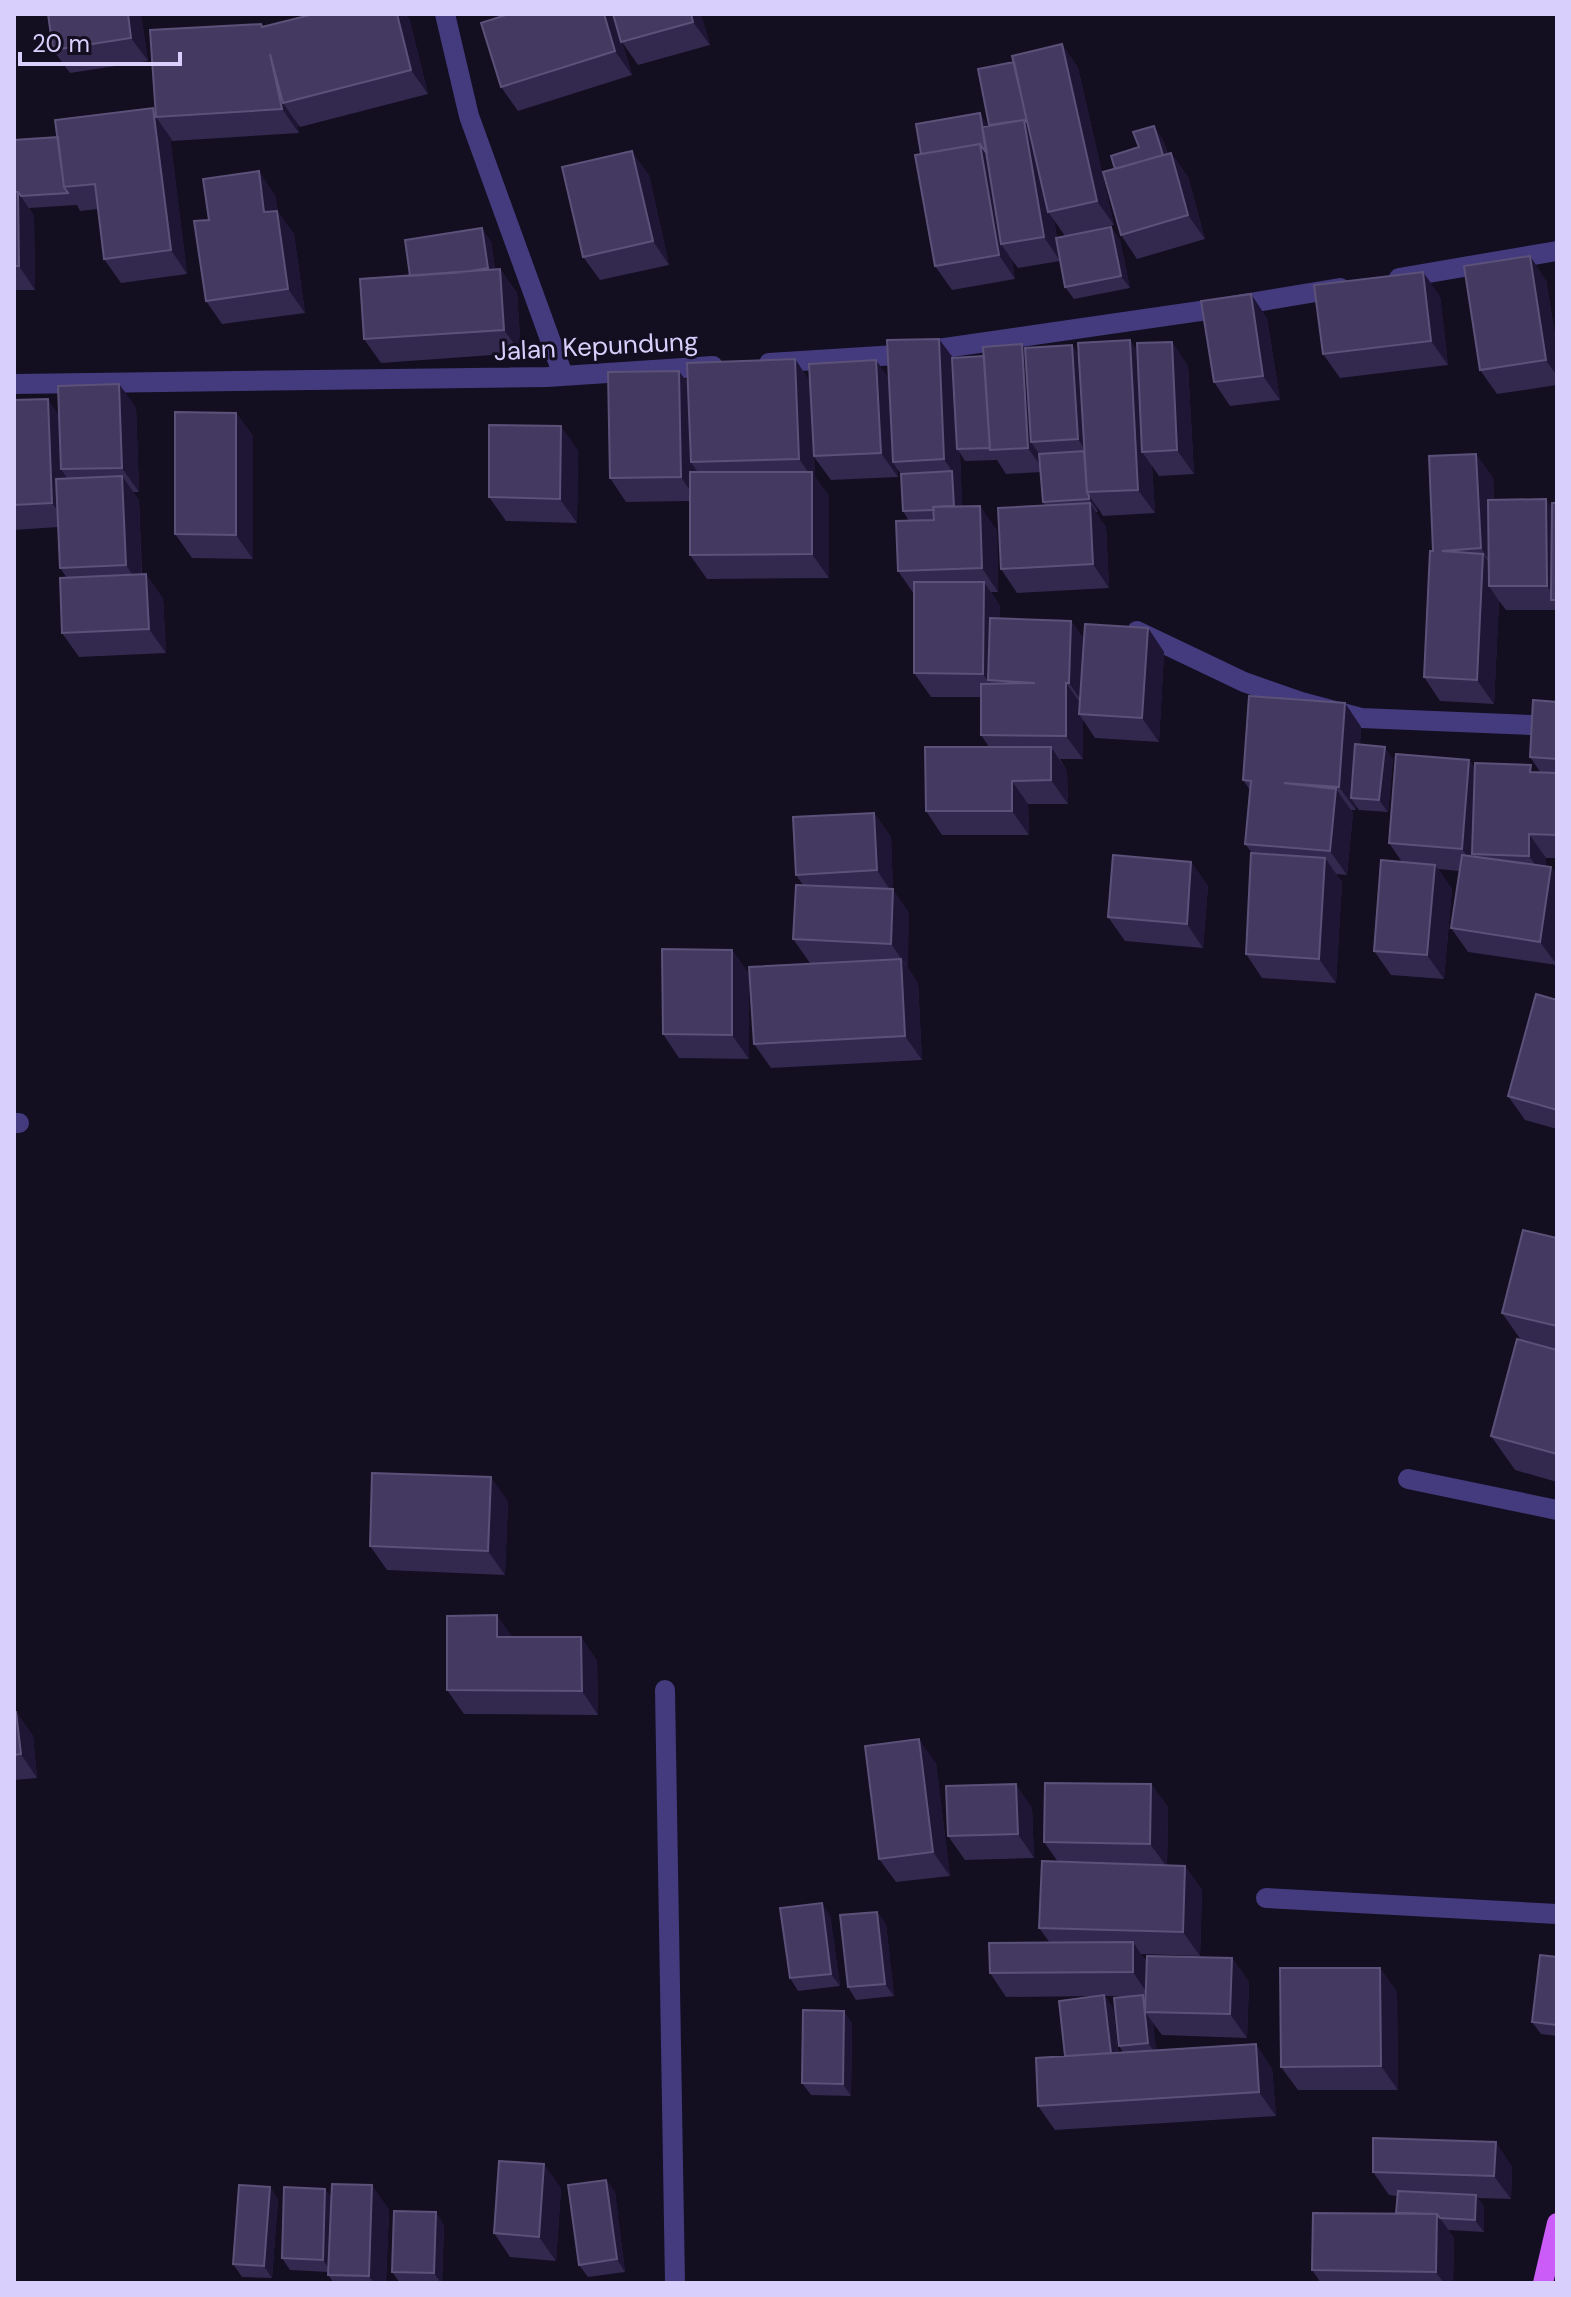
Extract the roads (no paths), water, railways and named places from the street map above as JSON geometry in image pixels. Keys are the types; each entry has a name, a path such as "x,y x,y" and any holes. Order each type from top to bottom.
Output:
{"main road":[{"path":"1543,2283 1557,2223"}],"street":[{"path":"445,14 469,116 563,375"},
{"path":"1385,280 1557,251"},
{"name":"Jalan Kepundung","path":"14,384 563,375 896,355 1214,309 1354,285"},
{"path":"1137,631 1244,682 1361,718 1557,726"},
{"path":"1408,1479 1557,1510"},
{"path":"665,1690 675,2283"},
{"path":"1266,1898 1557,1914"}]}
